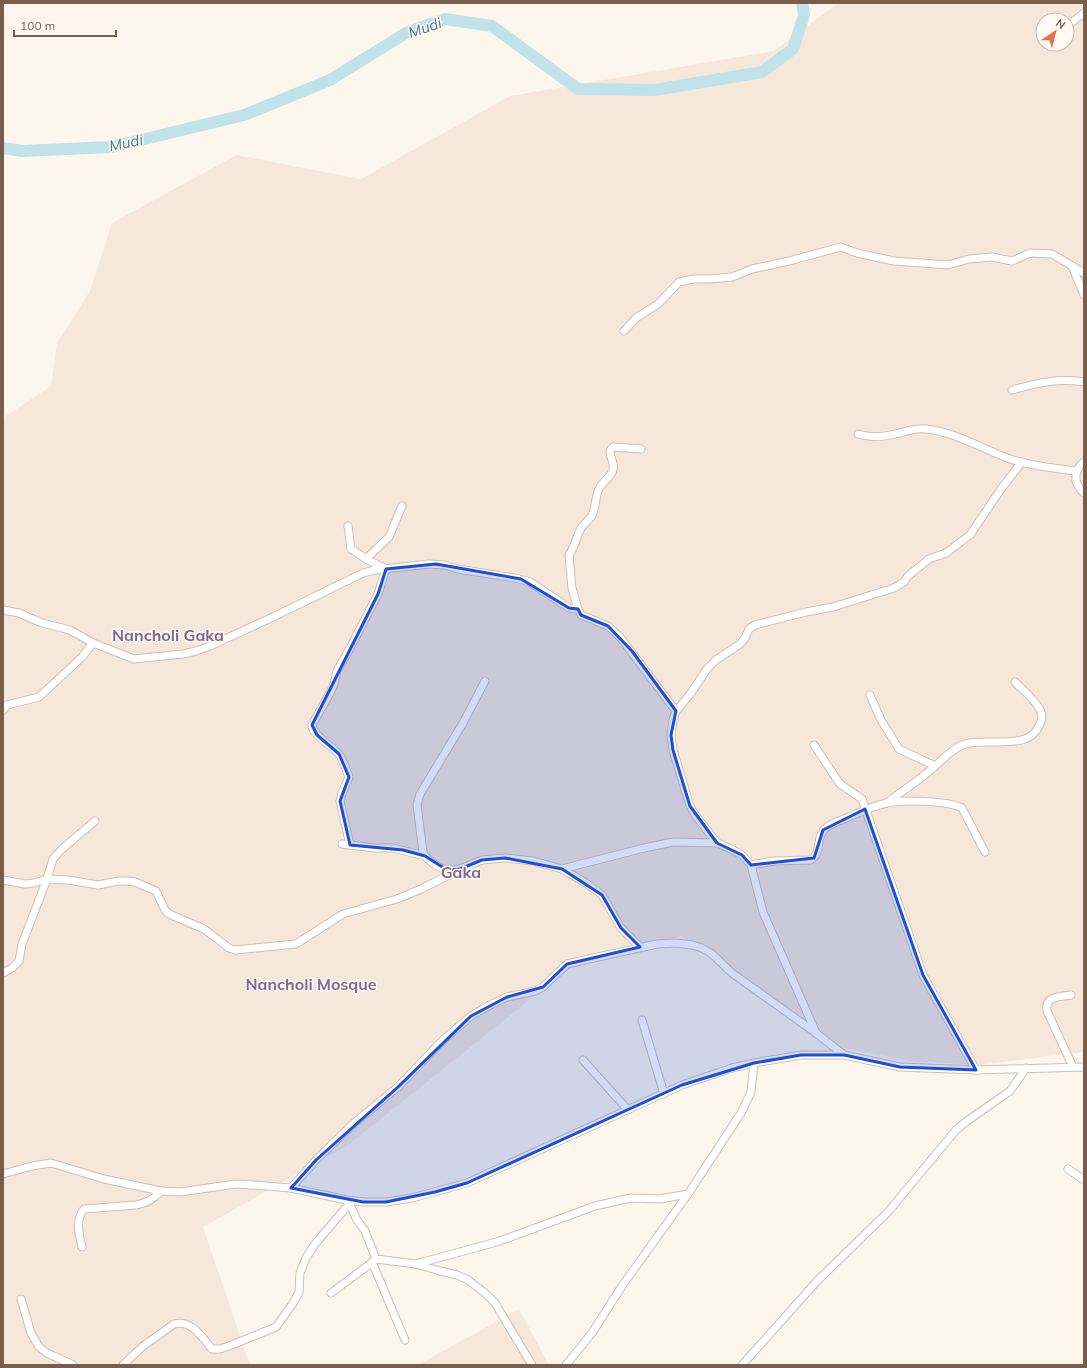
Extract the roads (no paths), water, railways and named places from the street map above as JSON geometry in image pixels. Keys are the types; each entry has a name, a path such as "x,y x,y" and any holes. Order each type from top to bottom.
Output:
{"street":[{"path":"1075,20 1084,13"},
{"path":"624,331 636,318 658,304 679,282 693,278 709,279 732,277 752,269 789,262 841,247 857,253 894,260 948,265 992,257 1012,261 1030,252 1052,254 1084,273"},
{"path":"1072,266 1084,295"},
{"path":"1012,390 1053,380 1084,382"},
{"path":"858,434 878,436 895,434 915,428 927,429 951,434 1011,459 1048,468 1076,471"},
{"path":"641,449 612,447 610,449 614,468 613,471 601,484 598,490 593,515 580,529 575,545 569,555 572,588 581,614 608,626 620,637 676,711"},
{"path":"717,843 690,806 673,750 671,735 676,711 691,693 707,669 716,660 740,644 749,630 755,625 833,607 894,588 904,582 908,576 929,559 946,553 970,535 1001,489 1022,462"},
{"path":"1084,462 1076,471 1076,484 1084,493"},
{"path":"366,559 389,537 402,506"},
{"path":"348,526 351,549 366,559 386,569"},
{"path":"3,610 19,613 42,623 70,630 93,643 134,659 196,651 273,617 363,573 375,570 436,564 515,578 530,582 569,608 578,609"},
{"path":"350,845 340,801 349,777 339,754 317,735 312,728 312,725 330,693 337,671 378,594 386,569"},
{"path":"3,710 7,705 39,697 82,657 93,643"},
{"path":"425,856 421,848 417,805 420,794 463,723 485,681"},
{"path":"751,864 774,861 810,860 814,858 817,854 823,830 865,810 888,802 928,773 958,747 968,742 1015,742 1025,740 1032,735 1040,724 1042,712 1015,682"},
{"path":"870,695 881,720 899,749 935,766"},
{"path":"814,744 840,784 862,799 923,975 976,1070"},
{"path":"888,802 926,802 957,805 962,808 985,852"},
{"path":"3,972 12,968 18,961 22,944 47,879 51,863 56,855 95,821"},
{"path":"562,869 673,842 717,843 742,856 751,864 763,912 816,1034"},
{"path":"342,844 375,848 393,848 425,856 441,868 447,870 460,869"},
{"path":"3,880 25,884 47,879 68,880 98,885 127,881 148,887 158,893 167,913 204,930 229,948 235,950 296,944 343,914 397,899 482,860 505,858 533,861 562,869 586,883 598,892 607,903 621,928 640,947"},
{"path":"291,1188 321,1155 353,1124 398,1087 444,1039 471,1016 507,997 535,991 543,987 567,964 621,953 640,947 676,943 702,948 712,954 732,973 844,1054"},
{"path":"1071,995 1052,999 1046,1006 1073,1067"},
{"path":"642,1020 664,1094"},
{"path":"3,1174 32,1166 51,1163 104,1179 161,1191 180,1192 236,1184 291,1188 348,1202 386,1202 436,1192 468,1183 628,1110 714,1073 754,1063 801,1056 844,1054 900,1067 976,1070 1084,1066"},
{"path":"583,1060 628,1110"},
{"path":"566,1365 592,1333 622,1286 688,1194 741,1113 751,1092 754,1063"},
{"path":"742,1365 818,1280 888,1212 956,1130 1010,1091 1026,1068"},
{"path":"1068,1168 1084,1180"},
{"path":"82,1248 78,1226 80,1215 84,1209 140,1204 152,1199 161,1191"},
{"path":"416,1264 500,1241 595,1206 631,1198 660,1200 688,1194"},
{"path":"348,1202 357,1220 365,1231 374,1261 405,1340"},
{"path":"123,1365 143,1346 174,1324 179,1323 190,1326 212,1349 229,1346 276,1327 294,1302 299,1292 300,1273 306,1258 348,1202"},
{"path":"331,1293 374,1261 416,1264 457,1275 468,1280 495,1303 532,1365"},
{"path":"21,1299 31,1333 42,1351 73,1365"}],"waterway":[{"name":"Mudi","path":"3,148 22,151 112,147 244,115 330,80 406,33 445,19 492,26 578,89 654,90 762,72 793,49 804,15 802,3"}],"district":[{"name":"Nancholi Gaka","path":"168,635"},
{"name":"Gaka","path":"461,872"},
{"name":"Nancholi Mosque","path":"311,984"}]}
